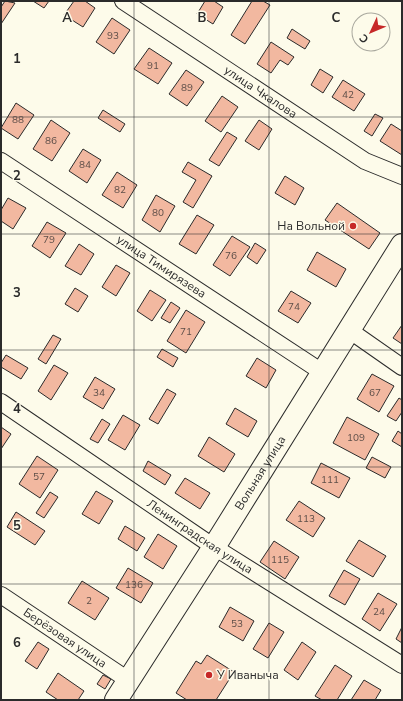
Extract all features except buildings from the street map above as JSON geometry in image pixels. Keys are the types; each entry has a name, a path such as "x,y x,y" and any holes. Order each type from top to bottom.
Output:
{"main road":[{"name":"Вольная улица","path":"116,700 214,547 402,245"}],"street":[{"name":"улица Чкалова","path":"123,1 365,161 402,176"},
{"name":"улица Тимирязева","path":"1,161 322,372"},
{"path":"349,330 402,367"},
{"name":"Ленинградская улица","path":"1,402 214,547 402,665"},
{"name":"Берёзовая улица","path":"1,595 128,680"}],"place":[{"name":"На Вольной","path":"353,226"},
{"name":"У Иваныча","path":"209,675"}]}
